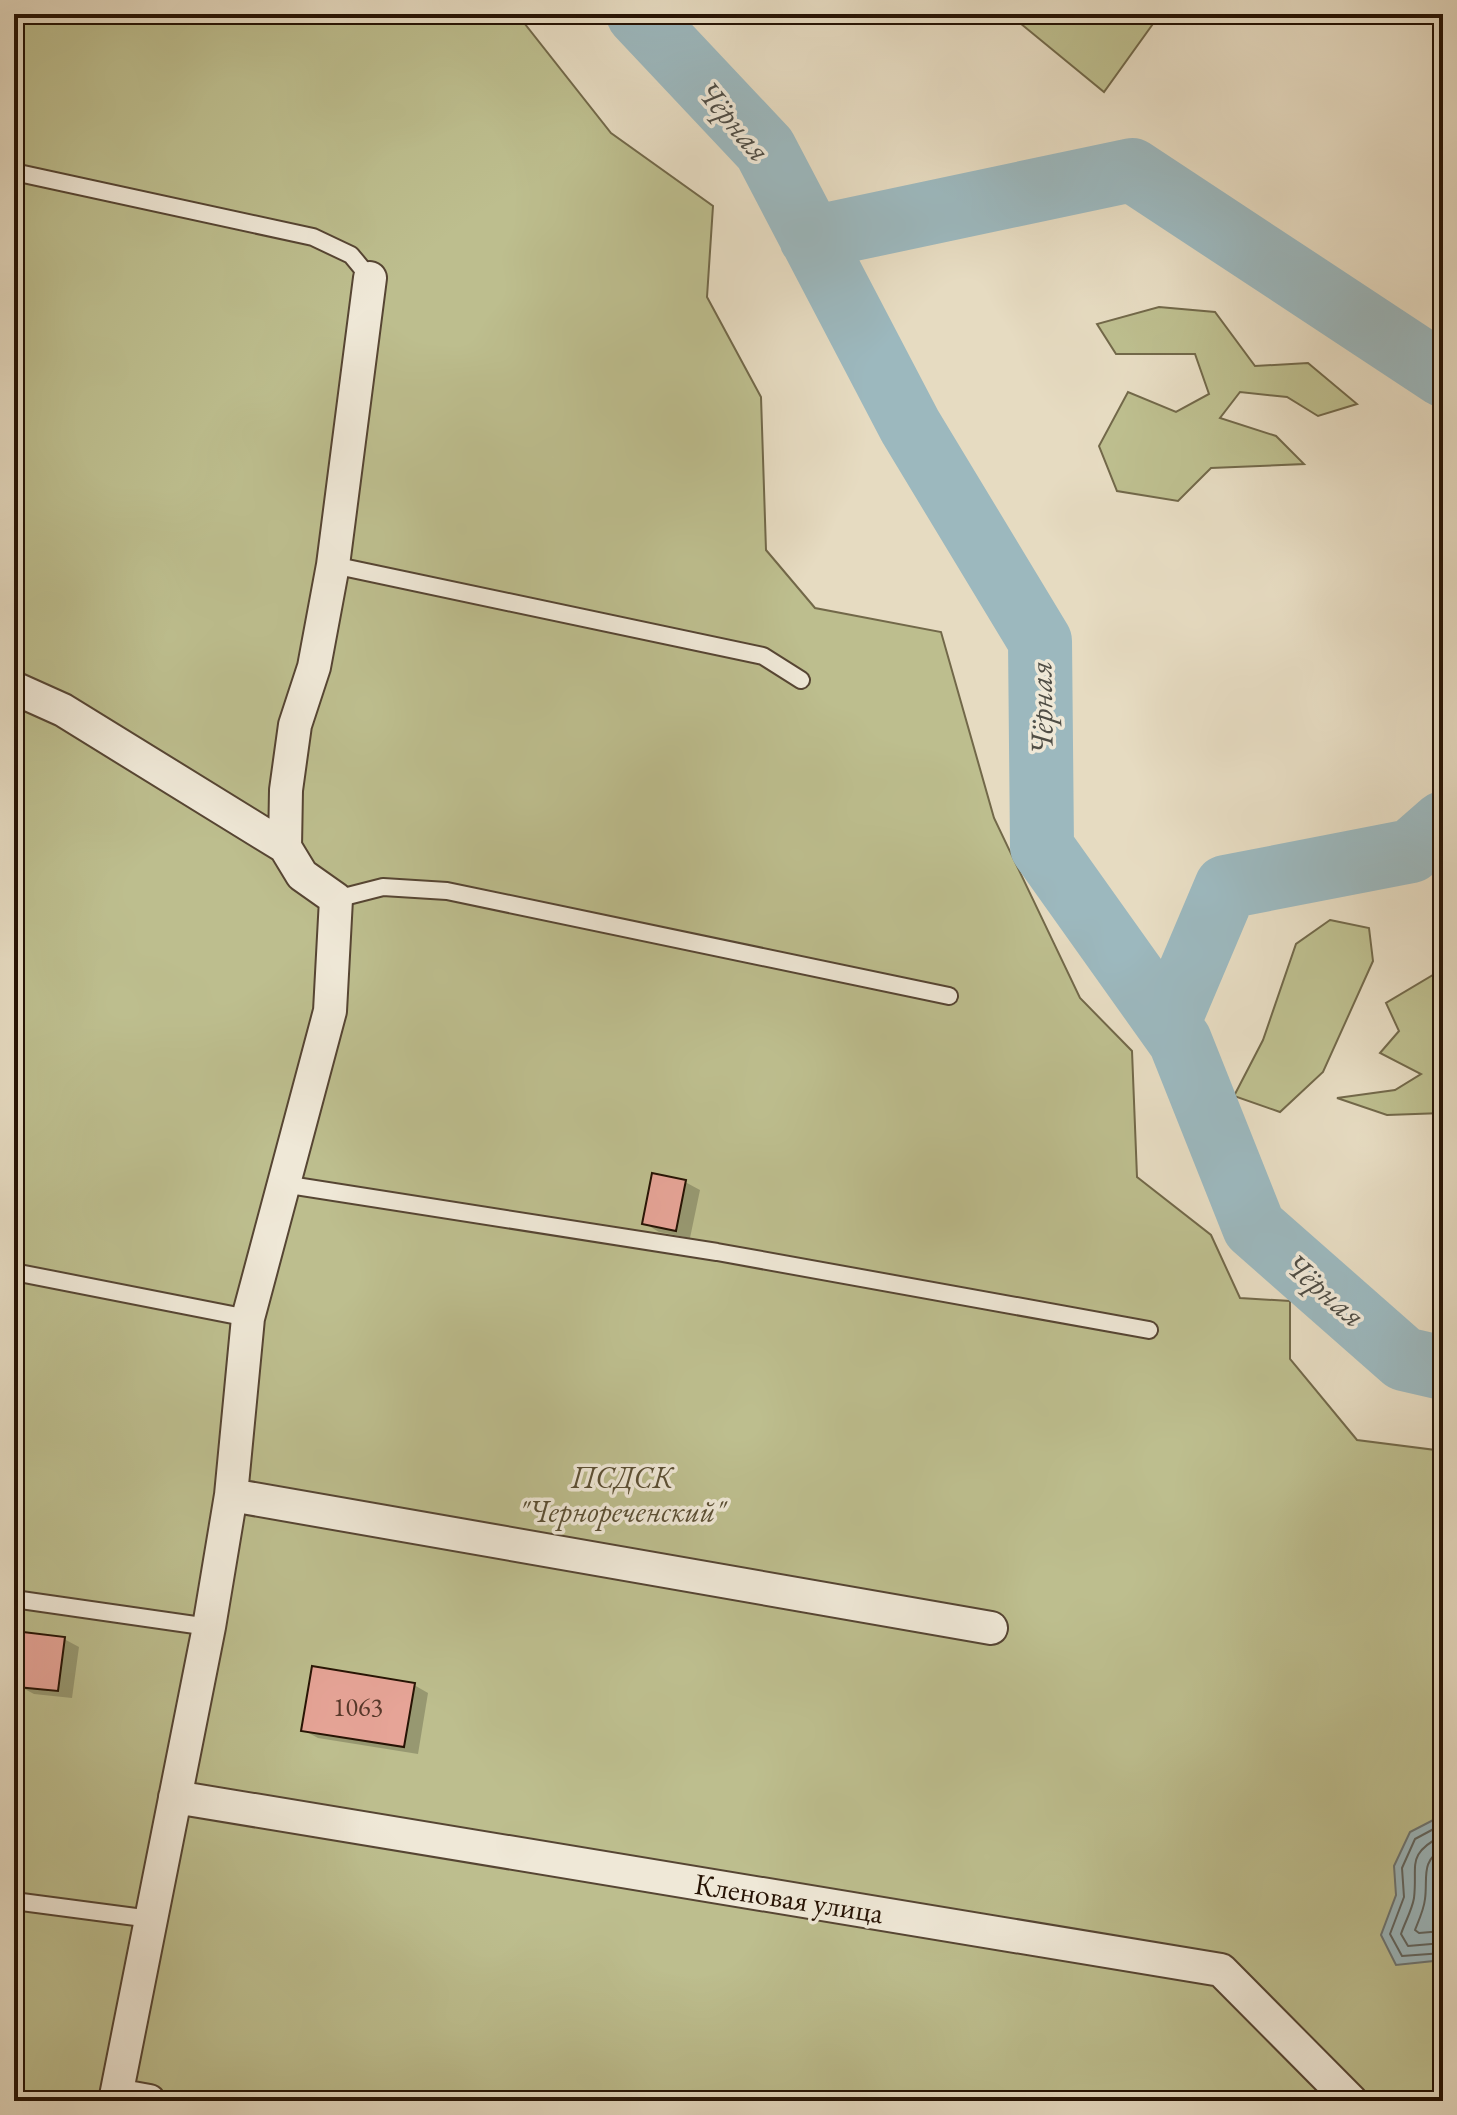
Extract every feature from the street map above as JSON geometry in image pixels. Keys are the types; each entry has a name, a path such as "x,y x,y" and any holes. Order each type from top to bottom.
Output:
{"street":[{"path":"285,847 286,790 295,725 314,667 333,565 370,278"},
{"path":"14,688 63,710 285,847 302,875 336,899 330,1011 248,1318 231,1495 209,1627 116,2098 149,2101"},
{"path":"231,1495 991,1628"},
{"name":"Кленовая улица","path":"175,1797 1221,1970 1351,2101"}],"lane":[{"path":"14,172 313,237 351,255 370,278"},
{"path":"333,565 763,656 801,680"},
{"path":"336,899 383,887 447,891 949,996"},
{"path":"283,1184 733,1254 1149,1330"},
{"path":"14,1272 248,1318"},
{"path":"14,1599 209,1627"},
{"path":"14,1901 151,1919"}],"green space":[{"name":"ПСДСК \"Чернореченский\"","path":"14,14 517,14 611,133 713,206 707,297 761,397 766,550 815,608 941,632 994,818 1080,998 1132,1051 1137,1177 1211,1235 1240,1298 1290,1301 1290,1359 1357,1440 1443,1451 1443,2101 14,2101"},
{"path":"1009,14 1160,14 1104,92"},
{"path":"1159,307 1215,312 1255,366 1308,363 1357,404 1318,416 1287,397 1240,392 1220,418 1276,436 1304,464 1211,468 1178,501 1117,491 1099,446 1128,392 1176,412 1209,394 1195,354 1116,354 1097,324"},
{"path":"1330,920 1369,928 1373,961 1323,1072 1280,1112 1234,1096 1263,1040 1296,944"},
{"path":"1443,969 1443,1031 1439,1033 1443,1035 1443,1113 1387,1115 1337,1098 1395,1090 1421,1074 1380,1053 1399,1031 1386,1003"}],"water":[{"path":"1443,1815 1443,1960 1396,1965 1381,1935 1396,1895 1394,1866 1410,1832"}],"building":[{"path":"652,1173 686,1180 676,1231 642,1224"},
{"path":"23,1632 65,1637 58,1691 17,1687"},
{"path":"312,1666 415,1683 404,1747 301,1731"}],"waterway":[{"name":"Чёрная","path":"638,14 765,149 910,426 1040,641 1042,847 1180,1041 1254,1227 1404,1359 1443,1368"},
{"path":"811,238 1132,170 1443,375"},
{"path":"1168,1024 1226,887 1411,851 1443,823"}]}
